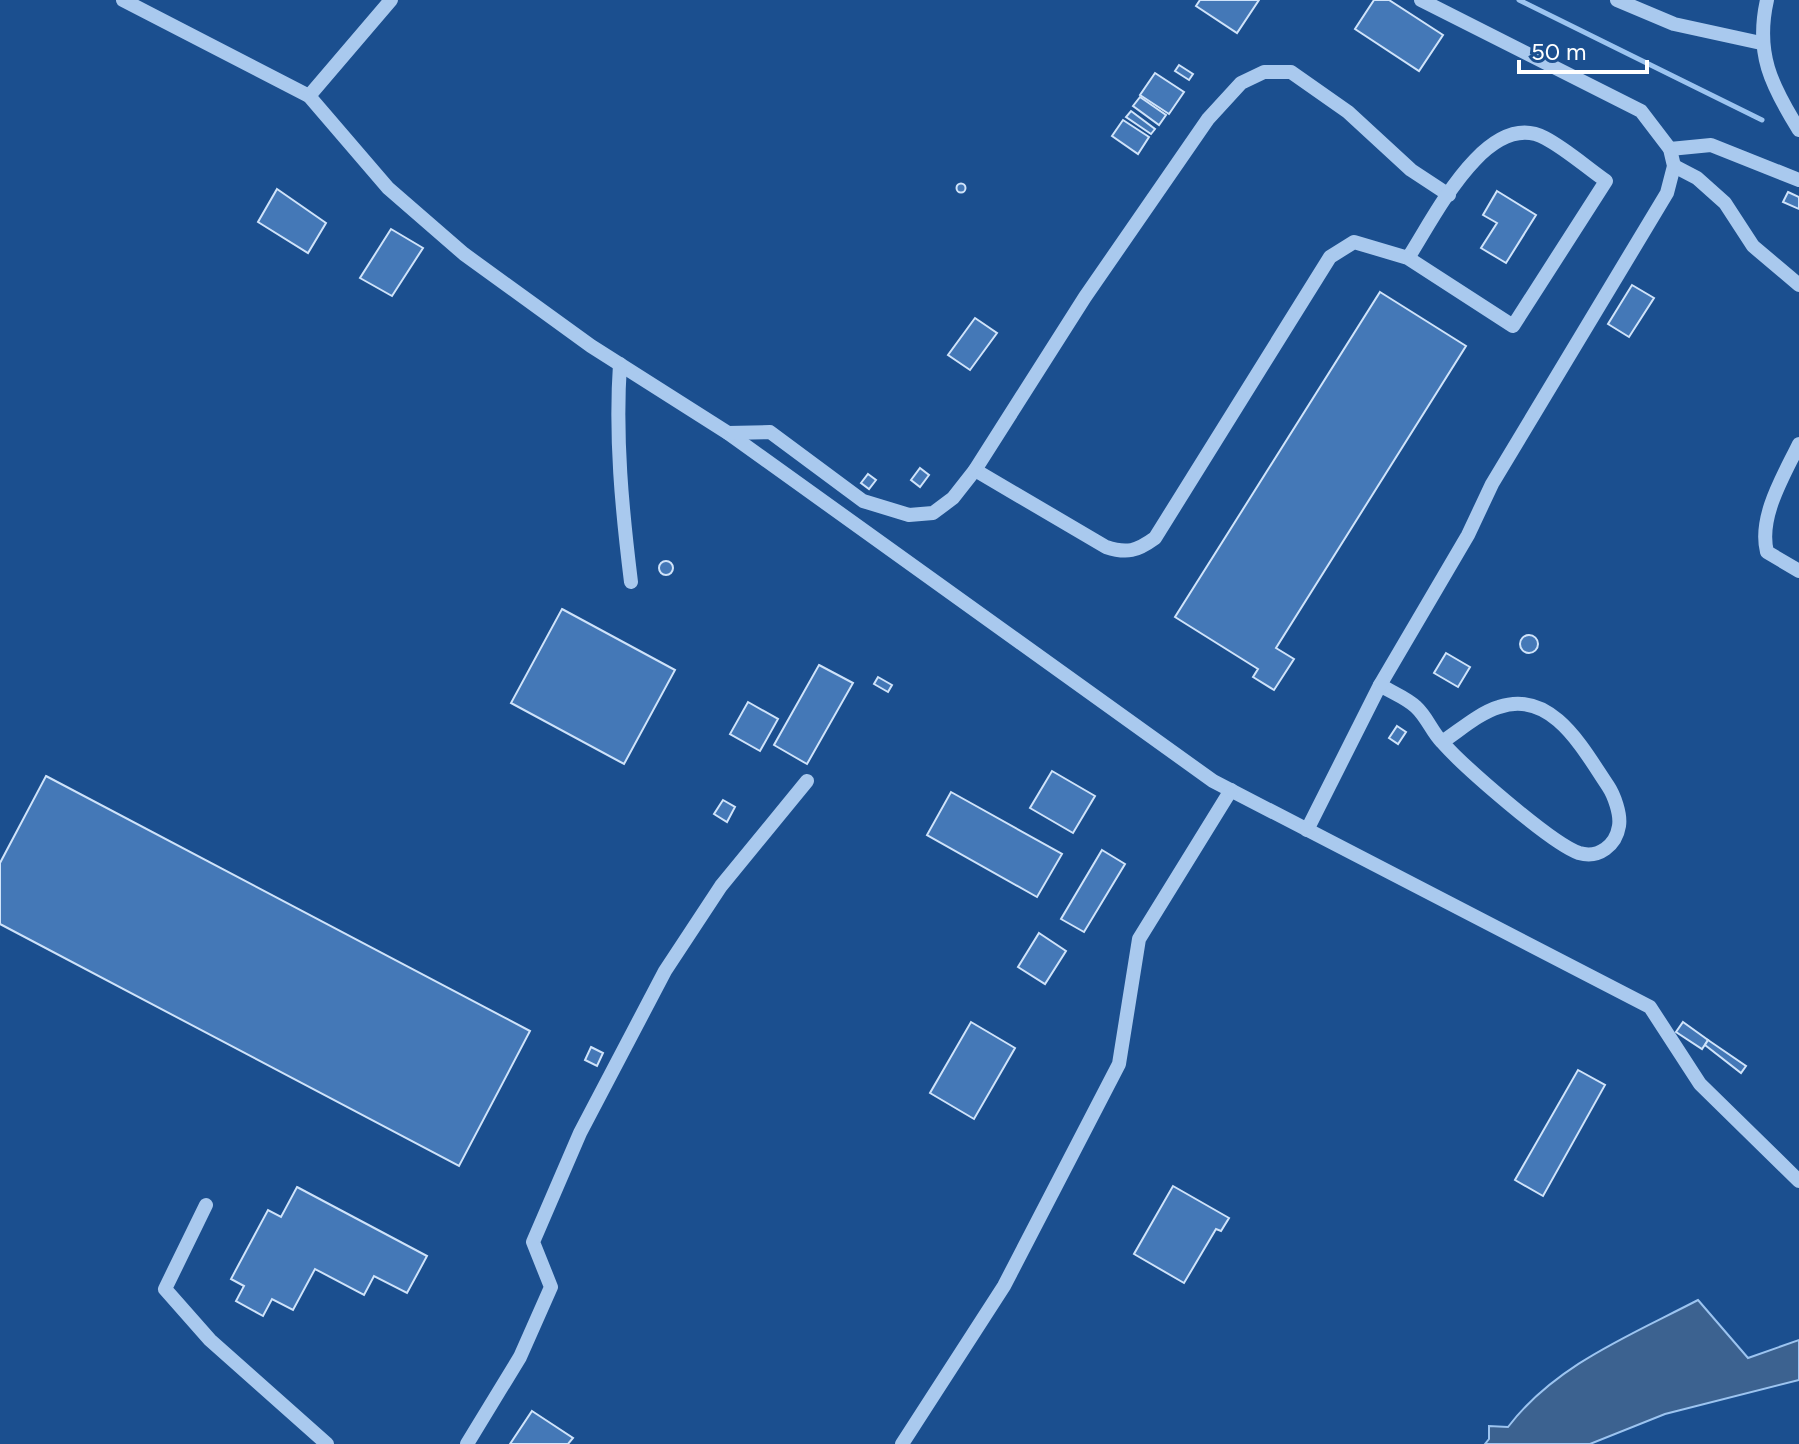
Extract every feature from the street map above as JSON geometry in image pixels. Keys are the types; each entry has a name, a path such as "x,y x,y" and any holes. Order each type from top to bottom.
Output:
{"street":[{"path":"123,0 309,96 388,188 464,254 591,346 728,433 1213,781 1650,1007 1700,1084 1799,1181"},
{"path":"309,96 391,0"},
{"path":"1307,830 1380,685 1468,535 1492,484 1667,193 1674,166 1670,149 1641,111 1421,0"},
{"path":"1617,0 1674,24 1761,43"},
{"path":"1767,0 1761,43 1771,80 1799,130"},
{"path":"728,433 770,432 863,501 909,515 933,513 953,498 975,470 1085,297 1208,119 1241,83 1264,72 1291,72 1348,112 1411,170 1449,195"},
{"path":"975,470 1106,547 1125,553 1140,549 1155,538 1330,257 1354,242 1408,258 1513,326 1606,181 1543,136 1519,132 1484,149 1462,174 1408,258"},
{"path":"1670,149 1711,145 1799,180"},
{"path":"1674,166 1697,178 1725,203 1753,246 1799,285"},
{"path":"620,364 617,413 623,515 631,582"},
{"path":"1799,444 1774,496 1764,539 1767,552 1799,571"},
{"path":"1380,685 1416,707 1442,742 1544,831 1579,853 1595,855 1606,849 1617,836 1620,821 1612,791 1573,734 1547,712 1523,703 1497,707 1442,742"},
{"path":"467,1444 520,1357 551,1287 533,1242 580,1133 665,971 721,886 807,781"},
{"path":"902,1444 1004,1286 1119,1064 1139,939 1231,790"},
{"path":"206,1205 165,1289 210,1340 327,1444"}],"water":[{"path":"1698,1300 1748,1358 1799,1340 1799,1380 1665,1414 1590,1444 1485,1444 1489,1439 1489,1426 1508,1427 1527,1405 1571,1369 1621,1339"}],"building":[{"path":"1200,0 1259,0 1237,33 1196,6"},
{"path":"1374,0 1389,0 1443,35 1419,71 1355,29"},
{"path":"1179,65 1193,74 1189,80 1175,71"},
{"path":"1155,73 1184,92 1169,114 1140,95"},
{"path":"1140,97 1166,115 1159,125 1133,106"},
{"path":"1131,111 1155,129 1151,134 1126,117"},
{"path":"1123,120 1149,137 1138,154 1112,136"},
{"path":"961,183 966,188 961,193 956,188"},
{"path":"277,189 326,223 308,253 258,222"},
{"path":"1497,191 1536,215 1506,263 1481,248 1497,223 1483,215"},
{"path":"1788,192 1799,197 1799,209 1783,202"},
{"path":"391,229 423,248 392,296 360,278"},
{"path":"1632,285 1654,298 1629,337 1608,324"},
{"path":"1380,292 1466,346 1276,648 1294,659 1274,690 1253,677 1258,669 1175,617"},
{"path":"975,318 997,333 970,370 948,355"},
{"path":"920,468 929,475 920,487 911,480"},
{"path":"868,474 876,480 869,489 861,483"},
{"path":"666,561 673,568 666,575 659,568"},
{"path":"562,609 675,670 624,764 511,703"},
{"path":"1529,635 1538,644 1529,653 1520,644"},
{"path":"1446,653 1470,667 1458,687 1434,673"},
{"path":"819,665 853,683 807,764 774,745"},
{"path":"878,677 892,685 888,692 874,684"},
{"path":"748,702 778,719 760,751 730,734"},
{"path":"1397,726 1406,732 1398,744 1389,738"},
{"path":"1052,771 1095,796 1073,833 1030,808"},
{"path":"46,776 530,1031 459,1166 0,924 0,863"},
{"path":"951,792 1062,854 1037,897 927,835"},
{"path":"723,800 735,807 727,822 714,814"},
{"path":"1102,850 1125,864 1084,932 1061,919"},
{"path":"1039,933 1066,951 1045,984 1018,967"},
{"path":"971,1022 1015,1048 974,1119 930,1093"},
{"path":"1683,1022 1708,1040 1702,1049 1676,1032"},
{"path":"1708,1040 1746,1066 1741,1073 1705,1045"},
{"path":"591,1047 603,1053 597,1066 585,1060"},
{"path":"1578,1070 1605,1085 1543,1196 1515,1180"},
{"path":"1173,1186 1229,1218 1221,1231 1216,1229 1184,1283 1134,1254"},
{"path":"297,1187 427,1256 407,1293 374,1276 364,1295 315,1269 293,1310 272,1299 263,1316 236,1301 244,1286 231,1279 268,1210 281,1217"},
{"path":"532,1411 573,1438 568,1444 510,1444"}],"waterway":[{"path":"1519,0 1762,120"}]}
